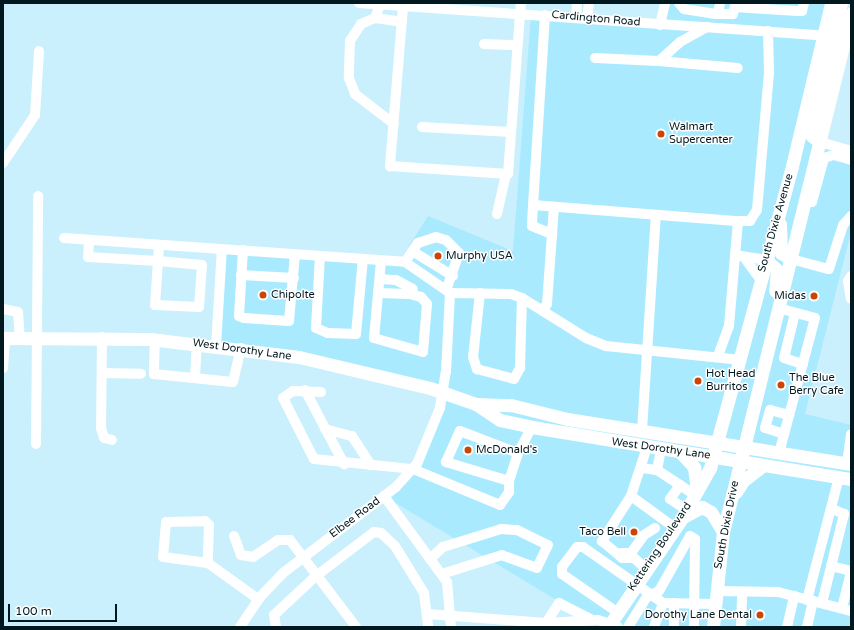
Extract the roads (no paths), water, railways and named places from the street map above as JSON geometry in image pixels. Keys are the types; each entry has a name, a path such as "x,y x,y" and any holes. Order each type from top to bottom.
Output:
{"main road":[{"name":"South Dixie Avenue","path":"744,447 768,342 791,259 827,110 838,37 831,3"},
{"path":"838,37 841,3"},
{"name":"South Dixie Avenue","path":"716,442 741,360 760,279 812,88 851,14"},
{"path":"792,166 800,154 820,142 812,136 816,109 812,88"},
{"path":"780,208 781,253 791,259"},
{"path":"766,260 774,264 778,277 768,342"},
{"name":"West Dorothy Lane","path":"4,338 102,337 155,339 241,348 338,365 443,392 476,404 500,420 532,427 661,450 845,478"},
{"name":"West Dorothy Lane","path":"476,404 511,405 567,419 690,437 849,464"},
{"path":"690,437 709,433 726,408"},
{"name":"Kettering Boulevard","path":"613,622 645,568 684,517 712,457 716,442"},
{"name":"South Dixie Drive","path":"713,627 723,532 744,447"},
{"path":"680,452 694,467 696,494"},
{"path":"731,500 743,481 762,466"},
{"path":"684,517 702,507 711,512 723,532"}],"street":[{"name":"Cardington Road","path":"359,3 403,7 469,7 519,14 838,37"},
{"path":"497,214 506,174 511,132 521,3"},
{"path":"576,18 577,3"},
{"path":"588,19 589,3"},
{"path":"660,25 665,3"},
{"path":"679,3 684,9 718,14 734,8 797,11 802,10 804,3"},
{"path":"718,14 720,3"},
{"path":"375,18 380,5"},
{"path":"403,7 390,166 506,174"},
{"path":"731,29 734,8"},
{"path":"545,15 532,226 552,234"},
{"path":"394,124 355,94 349,78 350,41 360,24 375,18 402,22"},
{"path":"659,61 680,42 707,28"},
{"path":"533,205 750,221 756,210 769,82 768,32"},
{"path":"484,44 517,45"},
{"path":"3,163 35,114 39,51"},
{"path":"595,58 659,61 738,68"},
{"path":"422,127 511,132"},
{"path":"820,142 851,151"},
{"path":"805,201 812,202 824,158 834,155 851,160"},
{"path":"36,444 38,196"},
{"path":"543,309 547,304 554,207"},
{"path":"642,430 656,215"},
{"path":"791,259 829,269 843,225 851,216"},
{"path":"718,356 729,326 739,256 738,221"},
{"path":"64,238 405,262 448,291 522,298 543,309 586,338 606,346 718,356 741,360"},
{"path":"405,262 412,251 427,238 446,240 459,253 448,291"},
{"path":"89,240 88,257 158,261 202,265 199,307 155,305 158,261 159,245"},
{"path":"216,346 222,249"},
{"path":"243,250 239,316 244,318 289,321 295,254"},
{"path":"412,251 453,276"},
{"path":"320,256 316,328 328,333 356,334 363,259"},
{"path":"739,256 766,260"},
{"path":"739,256 760,279"},
{"path":"380,279 396,280 421,297 429,311 423,352 374,338 381,261"},
{"path":"411,291 423,274"},
{"path":"241,275 294,278"},
{"path":"850,279 851,299"},
{"path":"378,293 411,291"},
{"name":"Elbee Road","path":"240,627 258,599 303,558 384,496 413,469 434,429 443,392 448,291"},
{"path":"480,293 473,358 477,369 514,379 520,368 522,298"},
{"path":"778,308 815,318 779,453"},
{"path":"3,310 18,312 20,338"},
{"path":"795,313 784,358 803,364"},
{"path":"102,337 102,433 112,440"},
{"path":"3,368 4,338"},
{"path":"155,339 154,374 233,382 241,348"},
{"path":"195,378 197,343"},
{"path":"102,373 141,374"},
{"path":"305,390 344,464"},
{"path":"321,392 305,390 286,393 283,404 314,459 344,464 413,469 500,505 509,492 509,481 518,453 532,427"},
{"path":"784,434 765,428 770,410 789,415"},
{"path":"325,429 352,436 371,465"},
{"path":"439,481 448,466 446,462 460,431 518,453"},
{"path":"849,464 851,434"},
{"path":"645,568 634,558 622,558 604,545 605,532 631,496 642,468 647,447"},
{"path":"657,470 661,450"},
{"path":"448,466 509,481"},
{"path":"642,468 657,470 696,494"},
{"path":"807,627 814,601 832,509 845,478"},
{"path":"680,485 670,499 684,517"},
{"path":"384,496 447,582 452,616 451,627"},
{"path":"631,496 661,518 684,517"},
{"path":"814,601 831,566 844,514 832,509"},
{"path":"634,558 661,518"},
{"path":"208,563 209,525 205,521 166,522 163,557 208,563 258,599"},
{"path":"605,532 606,541 625,554 631,553 644,535 654,528"},
{"path":"430,559 443,547 501,529 517,530 548,545 537,568 502,555 442,574"},
{"path":"276,627 274,615 316,576 374,532 381,533 395,546 424,593 428,627"},
{"path":"234,536 241,555 262,555 278,540 286,538 356,627"},
{"path":"628,627 652,595 659,591 690,536 696,539 694,627"},
{"path":"613,622 562,574 562,567 577,547 584,547 636,582 662,605"},
{"path":"649,627 662,605 674,603 695,603 715,597 742,592 794,596 846,609 851,572 831,566"},
{"path":"741,627 742,592"},
{"path":"786,627 794,596"},
{"path":"546,623 558,603 592,620 613,622"},
{"path":"674,603 674,627"},
{"path":"654,627 662,605"},
{"path":"427,614 546,623 580,624 592,620"}],"place":[{"name":"Walmart Supercenter","path":"661,134"},
{"name":"Murphy USA","path":"438,256"},
{"name":"Chipolte","path":"263,295"},
{"name":"Midas","path":"814,296"},
{"name":"Hot Head Burritos","path":"698,381"},
{"name":"The Blue Berry Cafe","path":"781,385"},
{"name":"McDonald's","path":"468,450"},
{"name":"Taco Bell","path":"634,532"},
{"name":"Dorothy Lane Dental","path":"760,615"}]}
